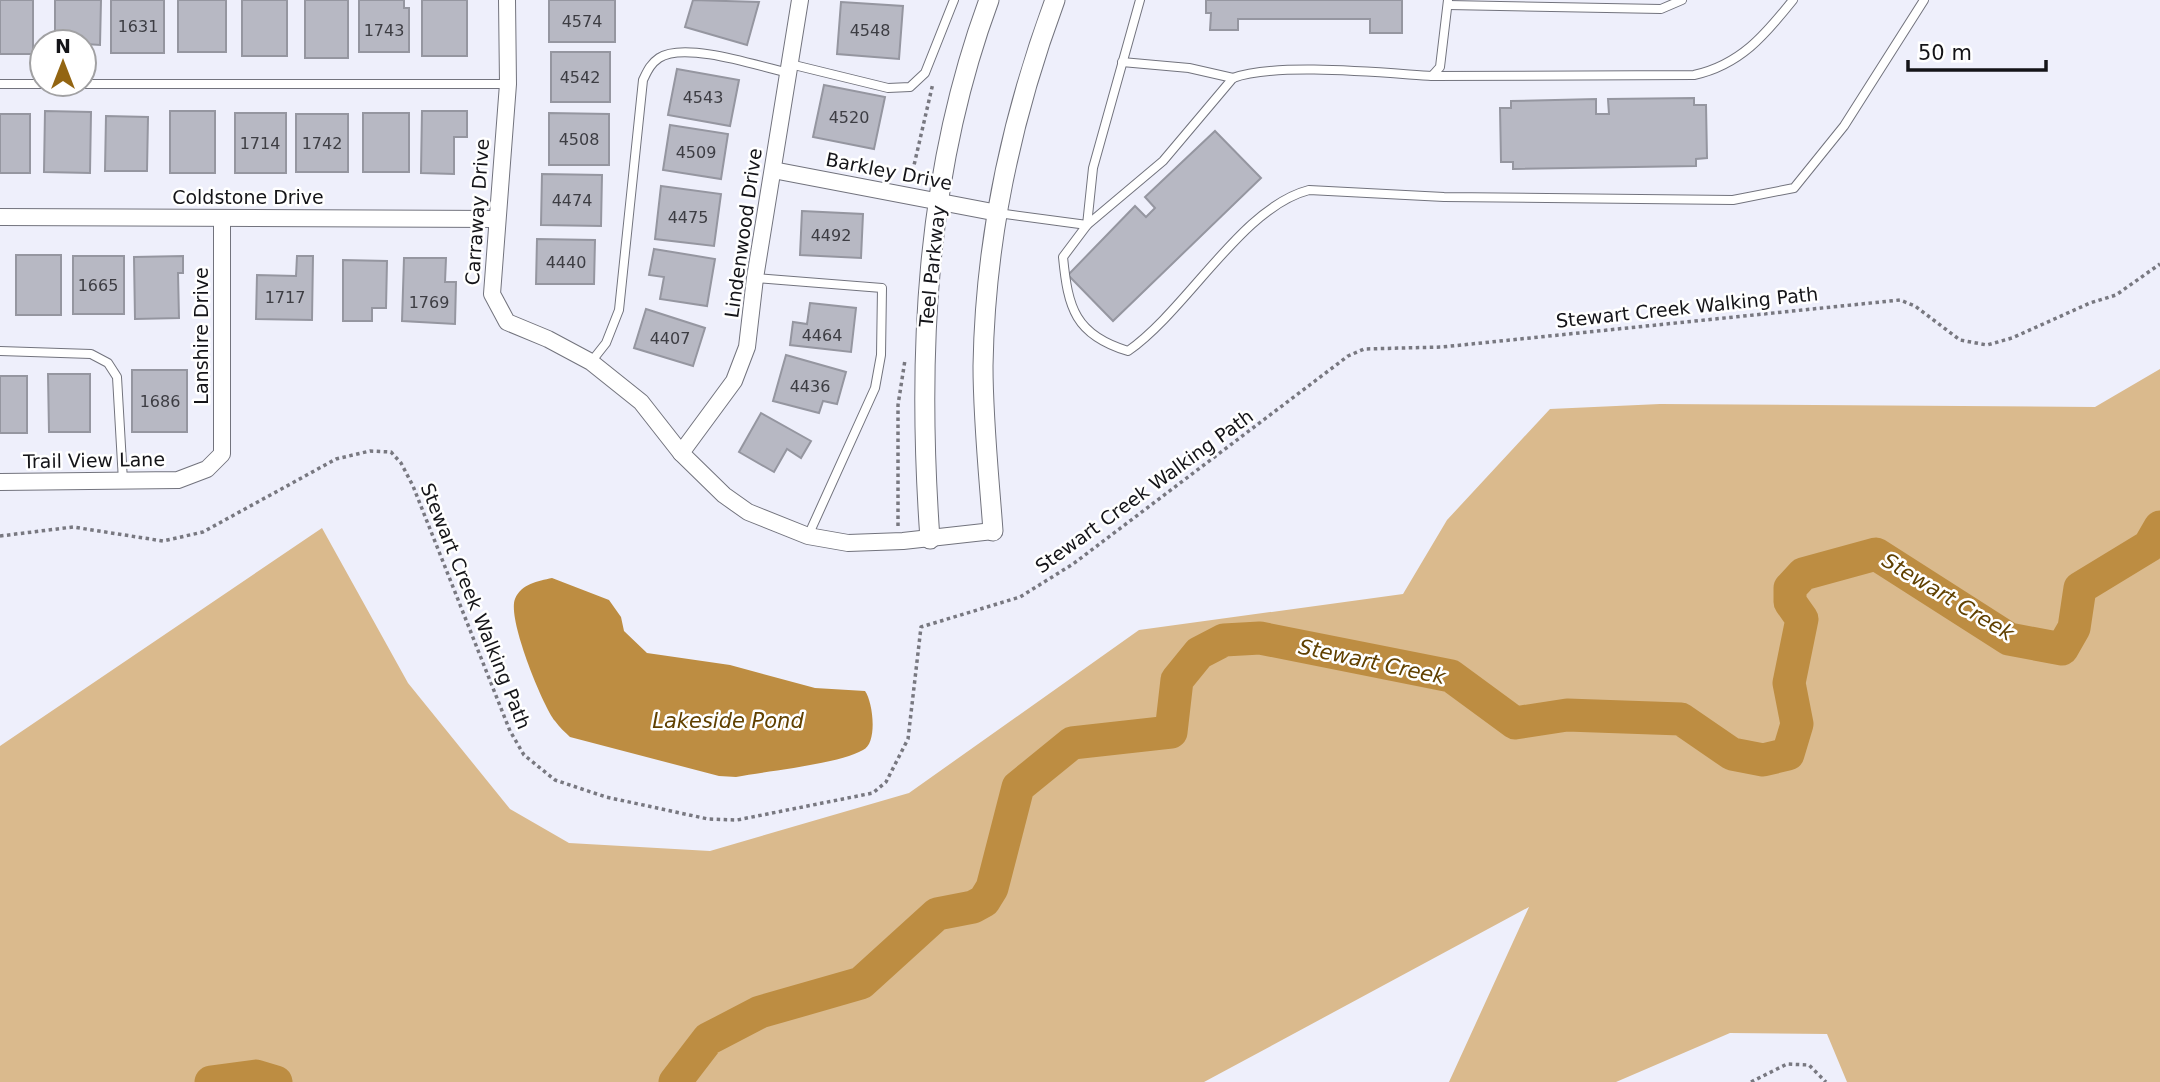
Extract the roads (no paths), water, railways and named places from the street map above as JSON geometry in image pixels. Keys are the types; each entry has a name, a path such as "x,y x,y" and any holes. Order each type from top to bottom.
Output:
{"street":[{"name":"Carraway Drive","path":"507,0 508,84 492,294 507,322 548,339 591,362 641,402 681,453 724,495 740,506 808,536 848,543 930,539 993,531"},
{"name":"Lindenwood Drive","path":"681,453 734,381 747,347 755,278 800,0"},
{"name":"Teel Parkway","path":"930,539 923,441 930,262 958,97 989,0"},
{"path":"993,531 984,366 986,304 998,213 1026,81 1055,0"},
{"name":"Barkley Drive","path":"773,170 998,213"},
{"name":"Coldstone Drive","path":"0,217 497,219"},
{"name":"Lanshire Drive","path":"222,219 222,454"},
{"name":"Trail View Lane","path":"0,482 178,480 206,469 222,454"}],"lane":[{"path":"591,362 606,344 619,310 643,80 650,65 660,57 694,52 888,88 910,87 925,73 954,0"},
{"path":"1087,225 1093,168 1140,0"},
{"path":"1432,76 1440,67 1448,3 1661,9 1682,0"},
{"path":"1793,0 1755,44 1737,60 1714,71 1694,75 1432,76 1306,71 1247,72 1233,78 1163,161 1087,225 1063,257 1066,295 1074,314 1085,329 1104,344 1128,351 1153,333 1259,215 1289,195 1309,190 1444,197 1733,200 1794,188 1843,127 1924,0"},
{"path":"1122,62 1189,68 1233,78"},
{"path":"0,84 28,84"},
{"path":"98,84 508,84"},
{"path":"998,213 1087,225"},
{"path":"755,278 882,288 881,355 875,388 808,536"},
{"path":"0,351 91,354 108,363 117,377 123,482"}],"water":[{"name":"Lakeside Pond","path":"552,578 609,600 621,617 624,631 647,653 730,665 815,688 865,691 873,722 868,746 852,755 837,759 736,777 719,776 570,737 555,721 542,697 527,661 514,609 515,599 521,590 530,584"}],"waterway":[{"name":"Stewart Creek","path":"675,1082 708,1039 760,1012 861,983 937,914 973,907 984,901 992,888 1018,787 1072,743 1171,732 1177,680 1199,653 1224,640 1260,638 1451,676 1515,723 1567,715 1681,719 1732,754 1763,760 1788,754 1797,724 1789,683 1802,619 1790,602 1790,588 1803,574 1876,554 2009,639 2062,649 2074,628 2080,588 2149,546 2160,527"},
{"name":"Stewart Creek","path":"211,1082 256,1076 276,1082"}]}
